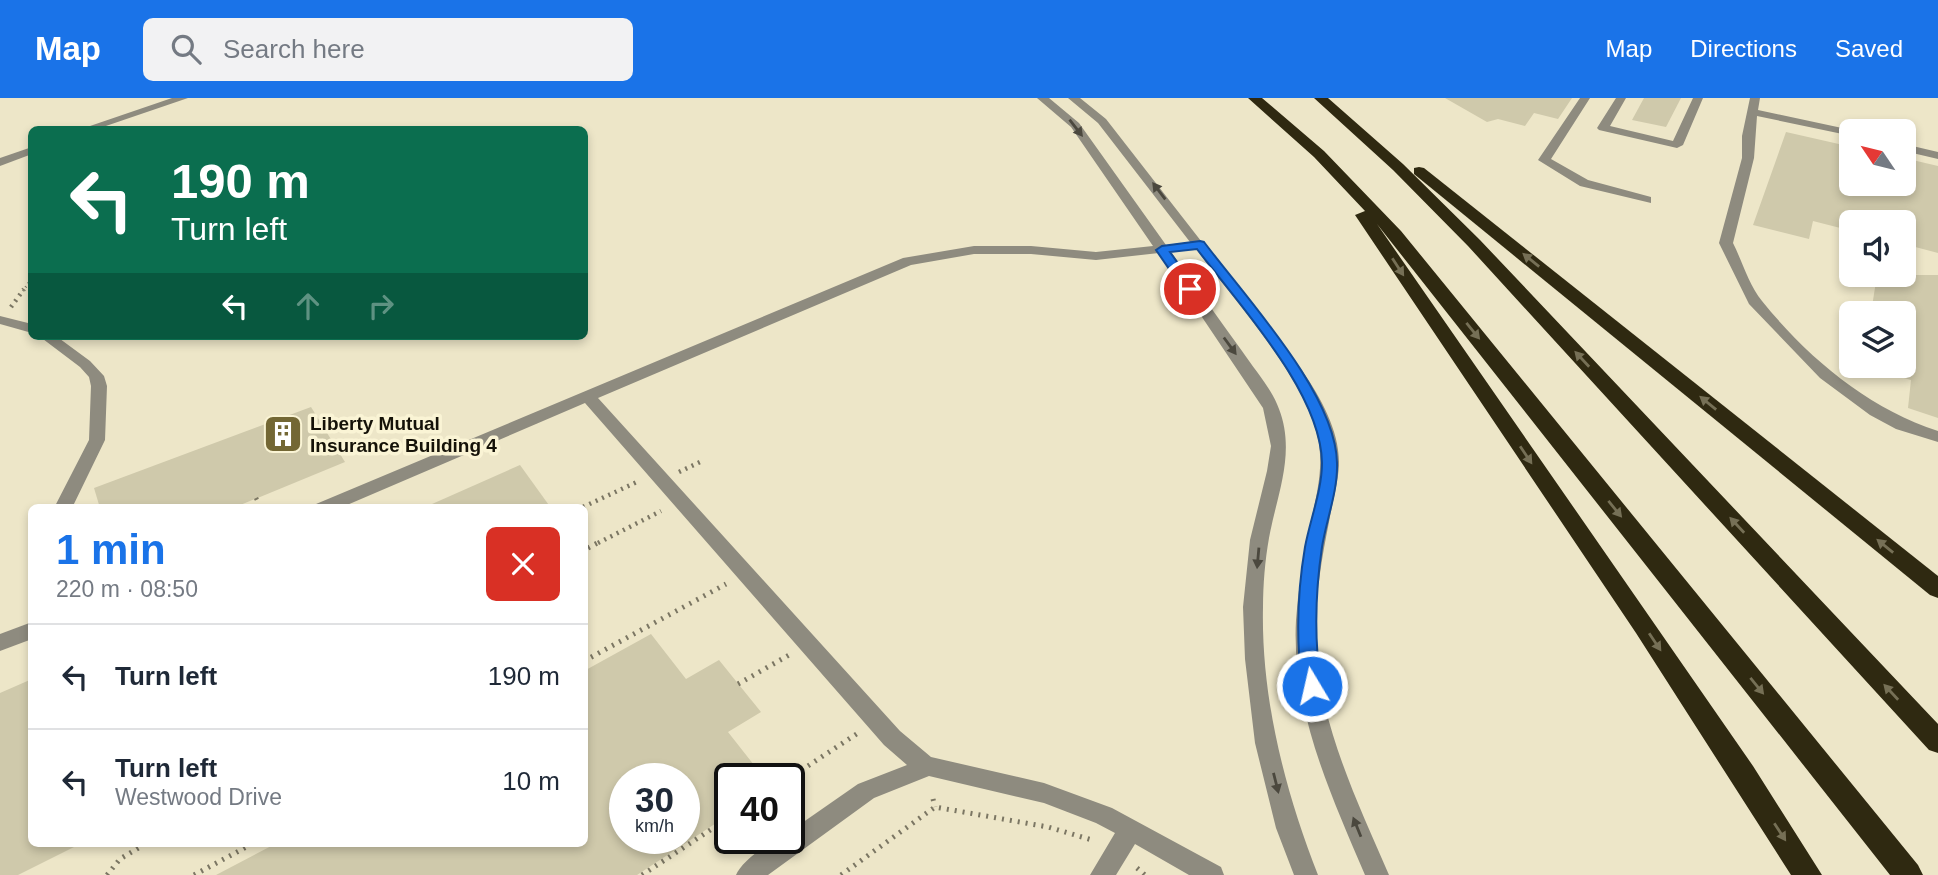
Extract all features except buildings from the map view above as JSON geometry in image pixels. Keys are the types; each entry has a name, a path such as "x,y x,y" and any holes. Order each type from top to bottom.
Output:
{"highway":[{"path":"1254,98 1340,175 1402,242 1906,875"},
{"path":"1321,98 1361,123 1938,589"},
{"path":"1321,98 1398,167 1474,243 1938,742"},
{"path":"1278,119 1354,204 1377,234 1737,764 1807,875"}],"street":[{"path":"96,126 162,98"},
{"path":"97,126 183,98"},
{"path":"1042,98 1075,125 1251,375 1270,408 1276,427 1279,458 1259,540 1252,635 1266,743 1288,828 1306,875"},
{"path":"1073,98 1108,126 1200,245 1298,375 1325,429 1330,465 1310,569 1306,645 1323,734 1377,875"},
{"path":"1585,98 1544,160 1584,183 1647,200"},
{"path":"1621,98 1603,128 1676,145 1698,98"},
{"path":"1839,129 1753,105 1748,158 1726,243 1754,301 1825,375 1875,411 1902,425 1938,436"},
{"path":"1916,150 1938,156"},
{"path":"0,162 28,152"},
{"path":"330,504 866,277 926,257 998,249 1096,256 1200,245"},
{"path":"2,320 28,328"},
{"path":"51,340 85,365 96,376 99,386 97,440 65,504"},
{"path":"587,396 892,738 919,762 1044,793 1104,815 1213,875"},
{"path":"0,643 28,632"},
{"path":"748,875 866,791 929,766"},
{"path":"1102,875 1131,830"}],"path":[{"path":"2,320 28,284"},
{"path":"683,470 700,462"},
{"path":"629,472 640,481 646,491"},
{"path":"588,505 640,481"},
{"path":"588,548 653,516 658,511 657,503"},
{"path":"588,660 727,584"},
{"path":"738,684 793,652"},
{"path":"805,768 858,733"},
{"path":"933,799 935,807"},
{"path":"841,875 935,807 1048,827 1092,840"},
{"path":"642,875 714,828"},
{"path":"107,875 120,859 140,847"},
{"path":"194,875 246,847"},
{"path":"1137,868 1145,875"}],"place":[{"name":"Liberty Mutual Insurance Building 4","path":"283,434"}],"route":[{"path":"1190,289 1162,250 1200,245 1298,375 1320,414 1325,429 1330,465 1310,569 1307,614 1306,645 1312,686"}]}
